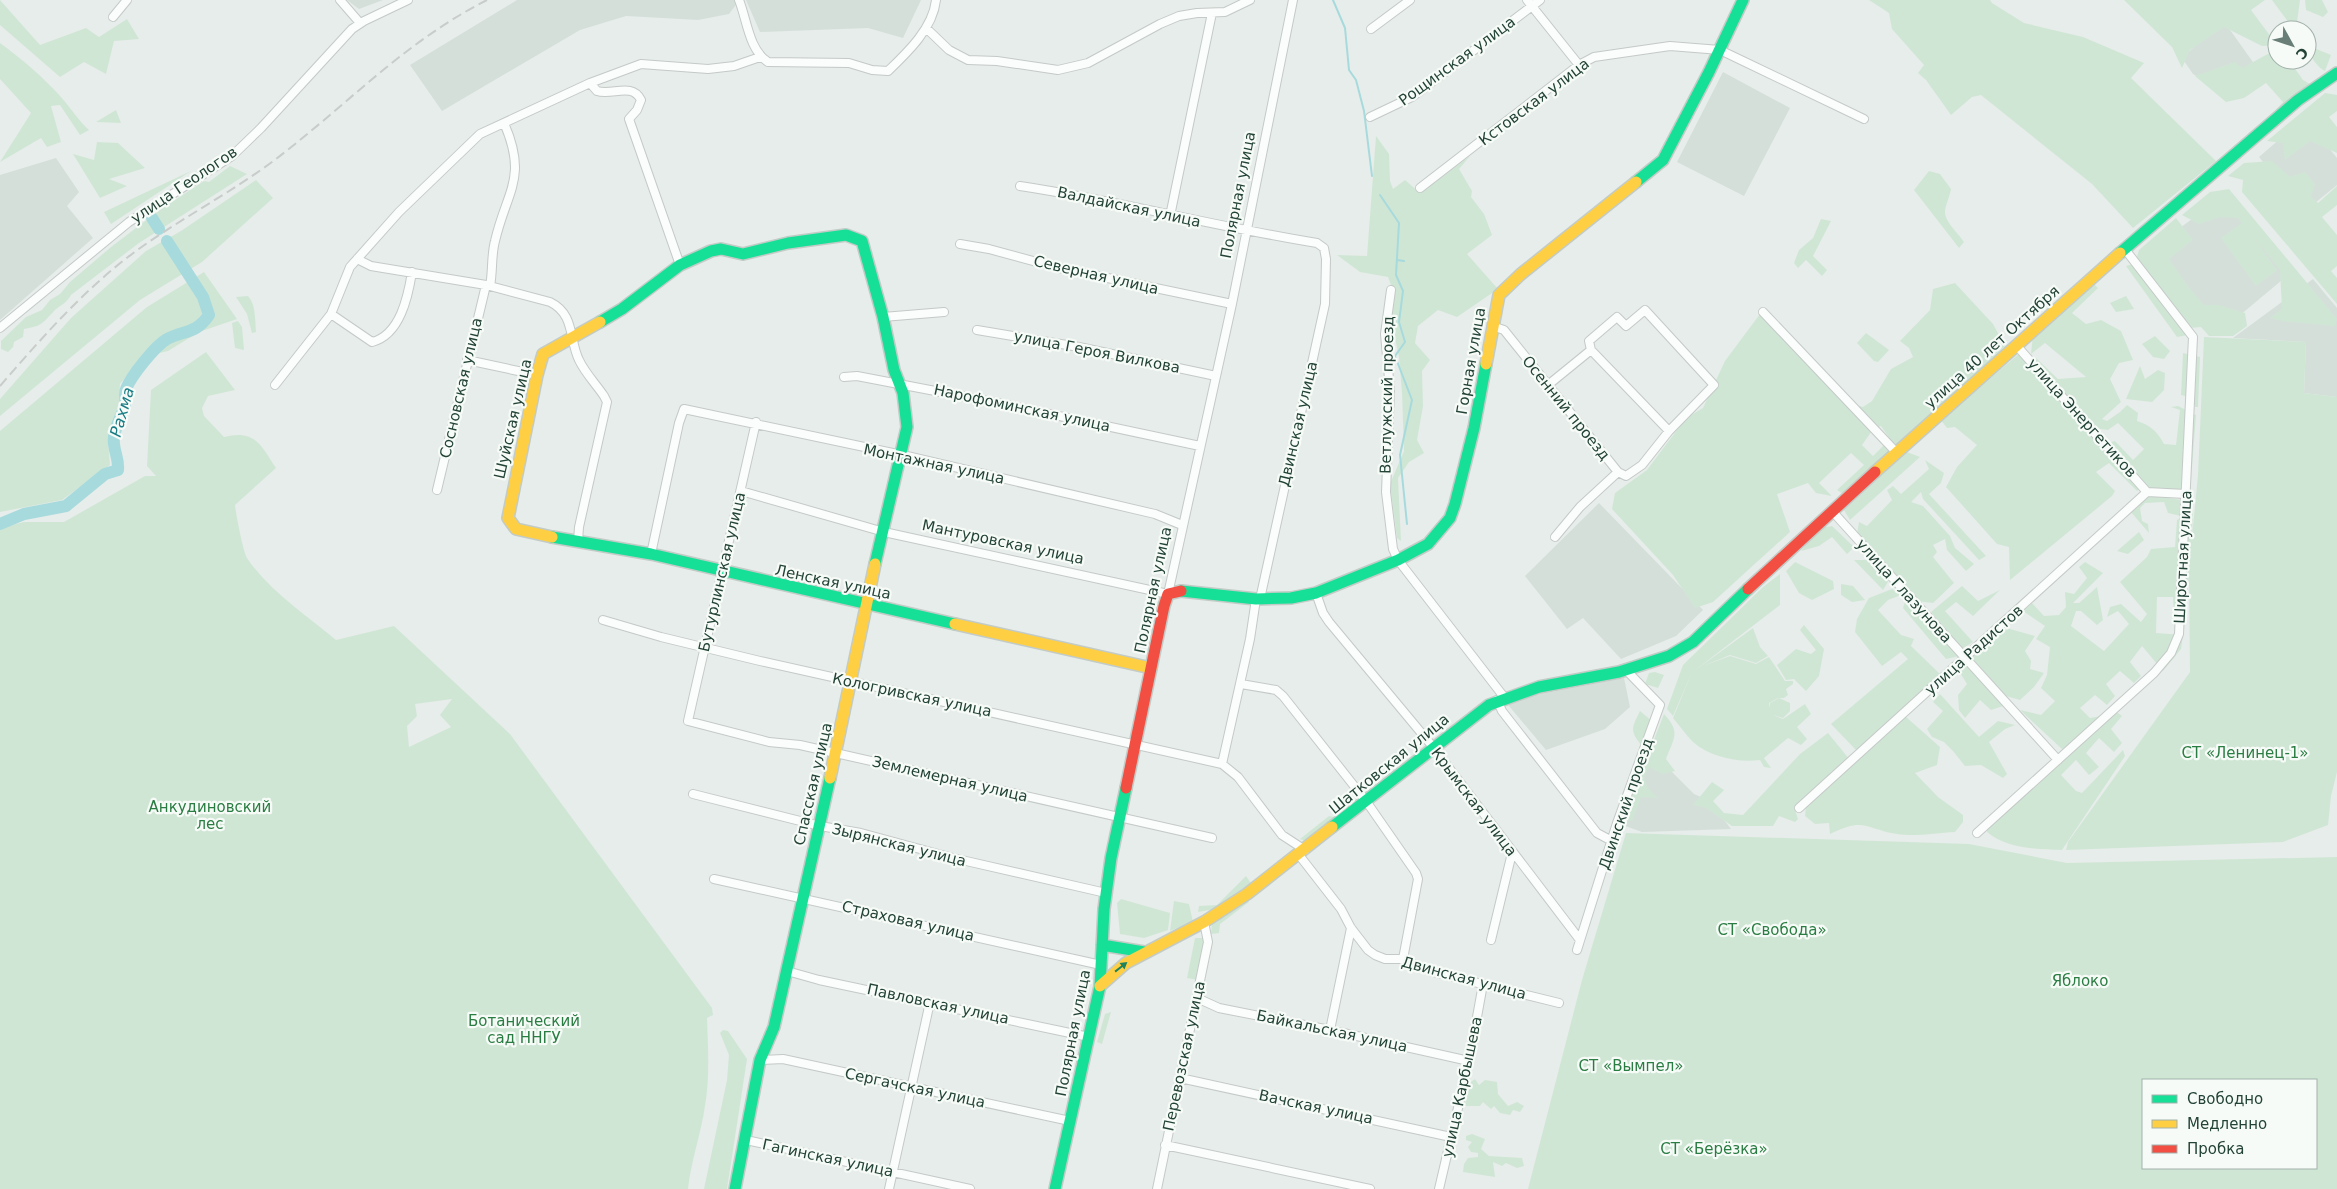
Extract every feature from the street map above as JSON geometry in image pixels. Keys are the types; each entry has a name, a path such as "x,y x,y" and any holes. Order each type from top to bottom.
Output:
{"street":[{"path":"113,17 127,0"},
{"path":"340,0 360,23"},
{"name":"улица Геологов","path":"0,328 129,222 232,156 261,128 344,37 360,23 408,0"},
{"path":"739,0 753,45 760,57 768,62 849,63 872,70 888,71 926,28 934,15 936,0"},
{"path":"926,28 949,50 968,60 997,61 1047,70 1076,67 1104,56 1160,24 1197,13 1225,12 1250,0"},
{"name":"Полярная улица","path":"1055,1189 1100,986 1106,893 1119,816 1232,304 1293,0"},
{"path":"1371,29 1410,0"},
{"name":"Рощинская улица","path":"1370,116 1412,97 1530,3 1540,0"},
{"name":"Горная улица","path":"1258,599 1291,598 1316,592 1398,560 1428,544 1450,518 1474,428 1496,304 1504,289 1663,160 1720,50 1743,0"},
{"path":"1530,3 1580,65"},
{"path":"1170,216 1212,13"},
{"name":"Кстовская улица","path":"1420,188 1580,65 1594,57 1670,46 1720,50"},
{"path":"1720,50 1864,119"},
{"path":"275,385 331,314 350,267 399,212 480,134 590,83 640,64 708,69 734,66 760,57"},
{"name":"улица 40 лет Октября","path":"1676,654 1693,642 1832,511 2124,248 2228,162 2298,100 2336,76"},
{"path":"590,83 596,91 628,90 639,95 641,100 637,110 629,119 680,265"},
{"name":"Сосновская улица","path":"437,490 466,360 488,286 492,250 513,189 516,173 514,150 504,123"},
{"name":"Валдайская улица","path":"1020,186 1138,207 1170,216 1317,243 1324,248"},
{"name":"Шуйская улица","path":"511,524 508,518 509,511 537,375 543,354 549,349 574,339 622,309 680,265 722,249 743,254 788,244 846,235 862,241"},
{"name":"Спасская улица","path":"735,1189 760,1060 774,1027 907,427 906,414 894,370 884,317 862,241"},
{"name":"Северная улица","path":"960,244 989,249 1055,267 1232,304"},
{"name":"Двинская улица","path":"1324,248 1326,259 1325,304 1222,764 1238,776 1282,835 1302,853 1341,909 1351,928 1368,950 1375,955 1385,959 1403,959 1433,972 1559,1003"},
{"name":"Широтная улица","path":"1977,832 2154,673 2171,653 2179,634 2193,337 2124,248"},
{"path":"357,259 371,266 488,286 559,306 573,331 579,361 607,402 579,527 578,541"},
{"path":"331,314 372,342 382,339 388,335 407,301 412,272"},
{"name":"Ветлужский проезд","path":"1390,290 1385,334 1390,390 1386,492 1393,549 1398,560"},
{"path":"1618,472 1626,476 1642,465 1669,431 1714,385 1645,310 1626,326 1617,317 1589,342 1591,350 1669,431"},
{"path":"884,317 944,312"},
{"path":"1763,312 1897,453"},
{"name":"Осенний проезд","path":"1492,326 1504,330 1528,363 1618,472 1580,507 1555,537"},
{"name":"улица Героя Вилкова","path":"977,330 1079,347 1216,376"},
{"name":"улица Энергетиков","path":"2016,345 2147,492"},
{"path":"1548,385 1591,350"},
{"path":"466,360 537,375"},
{"name":"Нарофоминская улица","path":"844,376 857,376 899,384 1200,446"},
{"name":"Монтажная улица","path":"650,554 679,422 684,409 756,422 1155,514 1182,525"},
{"name":"Бутурлинская улица","path":"688,721 756,422"},
{"name":"Мантуровская улица","path":"741,491 884,532 1168,594 1185,590 1258,599"},
{"path":"2147,492 2186,494"},
{"name":"улица Радистов","path":"1799,808 2147,492"},
{"name":"улица Глазунова","path":"1832,511 2058,760"},
{"name":"Ленская улица","path":"511,524 524,532 650,554 1151,668"},
{"path":"1398,560 1500,699 1502,711 1597,833 1612,842"},
{"name":"Крымская улица","path":"1316,592 1320,608 1329,622 1433,747 1580,940"},
{"name":"Кологривская улица","path":"603,620 647,634 1222,764"},
{"name":"Шатковская улица","path":"1144,952 1204,922 1247,894 1302,853 1476,713 1500,699 1520,691 1658,662 1676,654"},
{"name":"Двинский проезд","path":"1577,950 1612,842 1660,705 1626,670"},
{"path":"1241,684 1276,690 1284,696 1366,801 1416,872 1418,879 1403,959"},
{"name":"Землемерная улица","path":"688,721 769,742 800,745 836,752 1212,838"},
{"name":"Зырянская улица","path":"693,794 820,826 860,832 953,858 1106,893"},
{"path":"1491,940 1512,853"},
{"name":"Страховая улица","path":"714,878 1101,965"},
{"name":"Перевозская улица","path":"1157,1189 1208,942 1204,922"},
{"path":"1330,1030 1351,928"},
{"path":"1102,945 1144,952"},
{"path":"1100,986 1120,967 1144,952"},
{"name":"Павловская улица","path":"787,970 819,980 1089,1037"},
{"name":"улица Карбышева","path":"1439,1189 1469,1061 1483,984"},
{"name":"Байкальская улица","path":"1197,998 1219,1008 1469,1061"},
{"path":"889,1189 930,1002"},
{"name":"Сергачская улица","path":"760,1060 784,1059 1070,1121"},
{"name":"Вачская улица","path":"1180,1078 1451,1136"},
{"name":"Гагинская улица","path":"746,1140 970,1189"},
{"path":"1165,1145 1370,1189"}],"shaded area":[{"path":"347,0 383,0 359,9"},
{"path":"517,0 737,0 738,2 729,14 698,20 626,16 580,30 442,111 410,65"},
{"path":"746,0 921,0 903,38 868,28 760,32"},
{"path":"2223,20 2255,65 2219,89 2193,74 2182,58"},
{"path":"1723,72 1790,108 1744,196 1677,162"},
{"path":"2304,118 2337,158 2337,185 2304,212 2259,157"},
{"path":"56,158 79,192 67,206 93,238 0,320 0,175"},
{"path":"2223,196 2288,275 2227,326 2142,256"},
{"path":"2313,279 2337,308 2337,397 2304,393 2306,342 2233,338"},
{"path":"1599,503 1703,610 1676,636 1621,659 1583,618 1567,629 1525,576"},
{"path":"1624,678 1630,707 1605,729 1546,750 1509,706 1509,700"},
{"path":"1643,751 1659,759 1694,794 1710,801 1731,829 1642,832 1617,823"}],"green space":[{"path":"0,0 40,45 86,28 99,37 127,19 139,39 114,41 106,74 84,62 60,77 0,25"},
{"path":"1869,0 1990,0 2024,23 2083,37 2144,63 2131,78 2216,161 2133,228 2092,184 1981,95 1972,97 1951,115 1926,80 1918,73 1924,65 1892,29 1889,13"},
{"path":"2124,0 2265,0 2251,10 2267,32 2267,46 2262,46 2224,27 2190,50 2182,68 2172,47"},
{"path":"2272,0 2300,0 2297,20 2287,20"},
{"path":"2305,0 2322,0 2328,12 2323,17 2306,10"},
{"path":"0,43 47,82 89,130 80,135 60,105 51,106 61,142 47,147 41,138 0,162 31,113 0,79"},
{"path":"2317,49 2331,55 2325,71 2317,65"},
{"path":"2267,54 2267,70 2296,70 2303,80 2315,87 2262,125 2283,102 2266,83 2244,98 2226,102 2195,76 2235,62 2242,68"},
{"path":"2325,93 2337,95 2337,111 2329,117 2337,127 2337,153 2310,141 2285,160 2283,143 2267,141"},
{"path":"116,110 121,123 96,122"},
{"path":"1376,136 1389,154 1390,181 1393,189 1405,180 1420,193 1470,156 1459,169 1472,191 1471,197 1484,214 1492,235 1467,254 1498,289 1457,317 1438,310 1418,326 1415,343 1430,360 1422,371 1423,406 1417,440 1424,453 1409,462 1398,478 1401,541 1397,538 1390,484 1404,451 1399,357 1392,324 1394,293 1388,277 1360,272 1337,255 1367,256"},
{"path":"97,142 118,143 145,168 109,179 127,186 100,198 73,154 94,160"},
{"path":"2272,161 2290,177 2305,172 2315,184 2311,197 2318,203 2337,186 2337,205 2322,217 2337,235 2337,266 2331,271 2337,278 2337,304 2242,192 2243,180 2228,176 2244,163"},
{"path":"230,166 247,174 139,243 71,295 42,323 35,327 24,329 23,337 14,342 13,347 8,352 1,349 1,341 26,317 42,310 50,300 60,294 70,282 111,247 161,209 204,181 209,182"},
{"path":"191,171 111,224 104,212"},
{"path":"1929,171 1940,174 1951,189 1945,212 1950,224 1964,242 1959,248 1914,190"},
{"path":"256,180 273,198 202,262 140,300 0,416 0,399 71,318 146,251 181,231"},
{"path":"2229,189 2337,319 2335,326 2282,321 2270,318 2282,309 2280,270 2254,238 2277,270 2256,286 2221,238 2242,223 2238,218 2220,217 2199,224 2182,215 2210,192"},
{"path":"2176,218 2193,240 2169,259 2204,305 2219,305 2245,313 2247,326 2233,336 2209,336 2201,327 2189,328 2136,260 2139,250"},
{"path":"1821,219 1831,221 1813,256 1827,270 1822,276 1806,260 1798,268 1794,263 1799,250 1813,238"},
{"path":"2133,264 2188,335 2177,337 2126,266"},
{"path":"204,272 237,319 199,332 168,351 143,357 120,384 119,402 108,441 110,465 62,500 0,512 0,431 147,307"},
{"path":"2092,282 2098,288 2072,313 2086,324 2101,320 2121,331 2133,360 2119,363 2110,379 2121,402 2102,419 2107,421 2127,405 2138,413 2137,421 2153,430 2164,444 2176,445 2180,410 2171,407 2178,406 2196,415 2191,480 2182,492 2151,489 2138,478 2108,443 2115,441 2133,460 2144,449 2118,423 2108,430 2093,428 2033,359 2036,358 2058,379 2086,377 2045,343 2031,354 2033,334"},
{"path":"1955,283 1993,324 2005,346 1897,449 1881,426 1874,428 1862,445 1873,456 1885,444 1893,453 1846,496 1837,490 1864,465 1851,453 1819,483 1832,496 1816,493 1808,483 1777,494 1790,532 1713,602 1695,608 1673,575 1612,509 1615,493 1647,470 1686,418 1703,408 1725,361 1760,314 1766,313 1855,405 1863,407 1872,401 1891,369 1913,357 1909,348 1900,341 1930,310 1933,289"},
{"path":"248,296 251,299 255,313 256,332 252,333 247,314 236,297"},
{"path":"2126,296 2134,309 2116,312 2110,303"},
{"path":"238,321 242,327 244,350 235,348 232,323"},
{"path":"1866,333 1889,350 1878,362 1874,361 1857,343"},
{"path":"2155,336 2170,351 2164,359 2153,357 2142,344"},
{"name":"СТ «Ленинец-1»","path":"2204,337 2306,342 2304,393 2337,397 2337,772 2331,796 2328,825 2283,842 2066,850 2068,842 2190,672 2189,576 2186,613 2174,616 2173,597 2157,597 2156,633 2183,635 2181,649 2163,671 2142,646 2130,662 2141,676 2134,683 2120,671 2106,684 2115,696 2107,705 2095,695 2080,708 2090,718 2118,713 2122,716 2111,729 2122,743 2114,752 2099,738 2086,753 2099,767 2089,775 2076,760 2061,775 2076,791 2082,793 2123,750 2125,756 2062,850 2023,847 2004,842 1987,832 1987,826 2076,749 2069,744 2062,749 2020,710 2041,715 2055,701 2041,688 2047,675 2050,647 2036,639 2045,626 2023,611 2032,603 2044,616 2059,615 2066,607 2065,592 2074,594 2087,578 2079,567 2085,562 2103,573 2073,603 2079,603 2097,587 2103,620 2097,625 2081,611 2076,611 2071,626 2104,651 2129,624 2118,611 2107,617 2110,607 2121,604 2141,622 2147,614 2120,582 2147,557 2151,549 2175,547 2177,520 2193,510 2192,537 2198,475"},
{"name":"Анкудиновский лес","path":"206,352 235,390 208,396 202,408 204,416 224,437 243,435 256,441 276,468 235,505 245,554 256,570 288,602 336,640 394,626 510,734 712,1008 713,1015 707,1018 707,1095 688,1189 0,1189 0,528 24,522 64,522 145,476 156,476 147,466 151,390","holes":["452,699 440,715 451,727 409,747 407,726 417,716 415,704"]},
{"path":"2183,353 2200,357 2198,407 2195,407 2194,398 2181,395"},
{"path":"2019,354 2141,488 2137,491 2109,463 2096,472 2115,491 2112,496 2010,580 2009,547 1997,544 1946,487 1957,467 1977,445 1955,427 1947,428 1940,419"},
{"path":"2140,366 2145,379 2158,370 2165,373 2164,390 2152,402 2126,399"},
{"path":"1907,452 1920,457 1850,520 1844,510"},
{"path":"1925,460 1944,473 1941,483 1929,494 1986,556 1979,560 1923,499 1921,492 1911,502 1923,506 1950,536 1955,548 1974,564 1966,571 1947,550 1945,539 1933,545 1937,552 1933,557 1954,583 1933,603 1916,601 1857,534 1859,522 1867,526 1892,500 1887,490 1893,486 1901,494 1929,469"},
{"path":"2148,495 2182,500 2181,516 2168,513 2164,502 2145,503 2140,508 2142,521 2148,524 2149,533 2130,511"},
{"path":"1832,526 1854,547 1847,554 1832,537 1819,546 1801,551 1820,528"},
{"path":"2139,532 2144,540 2128,554 2117,551"},
{"path":"1854,560 1871,560 1889,580 1883,590"},
{"path":"1795,562 1833,581 1834,589 1812,600 1799,593 1786,571"},
{"path":"1780,574 1780,605 1694,671 1753,628 1760,647 1768,656 1756,663 1730,655 1703,666 1730,656 1756,664 1769,657 1785,681 1793,681 1793,684 1786,689 1788,695 1784,698 1779,698 1790,703 1790,711 1783,718 1773,715 1783,719 1805,704 1811,714 1797,727 1807,739 1801,745 1788,738 1764,758 1771,768 1764,767 1760,760 1734,760 1708,752 1693,742 1685,733 1673,718 1692,672 1673,716 1667,709 1683,665 1763,587"},
{"path":"1841,584 1853,586 1865,600 1852,602 1841,595"},
{"path":"1962,586 1978,601 2000,590 1973,616 1956,602 1945,611 1973,642 1962,649 1931,612"},
{"path":"1892,589 1901,595 1888,600 1878,610 1901,635 1914,639 1911,646 1941,675 1857,751 1831,724 1908,659 1901,652 1882,666 1855,632 1857,619 1869,598"},
{"path":"1906,598 1959,656 1946,659 1903,608"},
{"path":"1804,625 1824,649 1819,676 1806,691 1794,679 1786,680 1777,665 1796,649 1811,654 1816,650 1800,630"},
{"path":"2003,627 2035,636 2025,651 2031,661 2030,669 2044,673 2034,687 2020,700 2006,696 1971,657"},
{"path":"1966,665 2003,706 1991,710 1980,700 1965,718 1959,710 1958,695 1967,684 1959,671"},
{"path":"1655,672 1664,675 1658,688 1645,684 1649,673"},
{"path":"1940,694 1979,737 1998,721 2015,725 2005,729 1989,742 2007,774 2003,778 1981,765 1965,766 1944,742 1932,737 1927,729 1943,711 1933,702"},
{"path":"1640,711 1652,721 1642,746 1635,736 1633,729"},
{"path":"1664,714 1673,726 1674,731 1673,740 1666,759 1675,771 1663,774 1649,767 1644,777 1647,787 1658,798 1641,797 1632,821 1623,819"},
{"path":"1905,716 1940,747 1937,765 1915,773 1938,797 1963,815 1963,822 1955,832 1904,835 1858,825 1830,834 1829,823 1815,824 1805,816 1806,806"},
{"path":"1828,733 1850,760 1794,807 1798,819 1795,822 1779,816 1773,826 1732,826 1706,808 1693,805 1712,782 1724,790 1713,801 1724,813 1743,815 1800,754"},
{"path":"1329,816 1338,818 1308,842 1300,839"},
{"path":"1626,833 1969,844 2067,863 2337,857 2337,1189 1528,1189 1582,980"},
{"path":"1246,876 1252,885 1220,908 1198,912 1199,906 1217,905"},
{"path":"1247,898 1249,902 1220,924 1219,933 1211,934 1212,923"},
{"path":"1121,899 1170,913 1168,930 1144,938 1120,934 1117,903"},
{"path":"1174,901 1189,904 1193,922 1170,931"},
{"path":"1195,938 1205,938 1198,980 1187,978"},
{"path":"1111,1012 1102,1044 1097,1042 1105,1014"},
{"path":"723,1030 728,1031 747,1059 727,1189 704,1189 727,1080 729,1055 720,1033"},
{"path":"1475,1079 1479,1085 1485,1080 1497,1082 1498,1094 1508,1106 1517,1102 1524,1106 1520,1112 1513,1110 1510,1115 1500,1113 1494,1106 1491,1109 1483,1102 1480,1106 1465,1106 1468,1084"},
{"path":"1472,1134 1485,1139 1481,1149 1489,1156 1522,1158 1524,1166 1517,1168 1506,1163 1502,1166 1493,1162 1495,1177 1463,1172 1464,1164 1468,1158 1478,1157 1478,1153 1471,1152 1468,1147 1472,1142 1466,1140 1466,1136"}],"waterway":[{"path":"1333,0 1345,28 1349,70 1356,80 1364,111 1372,176"},
{"path":"1380,195 1399,223 1396,275 1403,291 1399,322 1405,342 1395,356 1412,400 1400,455 1407,524"},
{"name":"Рахма","path":"152,218 159,229"},
{"name":"Рахма","path":"0,524 24,514 66,506 105,474 118,470 114,439 124,409 125,391 129,383 156,348 173,336 195,329 209,315 203,297 167,241"},
{"path":"1397,260 1404,261"}],"railway":[{"path":"0,386 45,335 110,271 147,243 266,166 406,52 458,16 487,0"}],"traffic: fast":[{"path":"1636,182 1663,160 1709,72 1743,0"},
{"path":"2120,253 2298,100 2337,73"},
{"path":"600,322 622,309 680,265 711,251 721,249 743,254 788,243 846,235 862,241 883,317 894,370 903,393 907,427 875,564"},
{"path":"1181,591 1256,599 1291,598 1316,593 1398,560 1428,544 1450,518 1455,504 1474,428 1486,364"},
{"path":"552,537 651,554 955,624"},
{"path":"1332,827 1489,705 1539,687 1619,672 1669,656 1693,642 1748,589"},
{"path":"735,1189 760,1060 774,1027 830,778"},
{"path":"1055,1189 1100,986 1104,909 1111,858 1126,788"},
{"path":"1102,945 1144,952"}],"traffic: slow":[{"path":"1486,364 1499,295 1521,274 1636,182"},
{"path":"1875,472 2120,253"},
{"path":"552,537 516,529 508,518 537,375 543,354 600,322"},
{"path":"830,778 875,564"},
{"path":"955,624 1151,668"},
{"path":"1100,986 1126,963 1204,922 1247,894 1332,827"}],"traffic: jam":[{"path":"1748,589 1875,472"},
{"path":"1126,788 1164,606 1168,594 1181,591"}],"park label":[{"name":"СТ «Свобода»","path":"1772,930"},
{"name":"Яблоко","path":"2080,981"},
{"name":"Ботанический сад ННГУ","path":"524,1030"},
{"name":"СТ «Вымпел»","path":"1631,1066"},
{"name":"СТ «Берёзка»","path":"1714,1149"}]}
